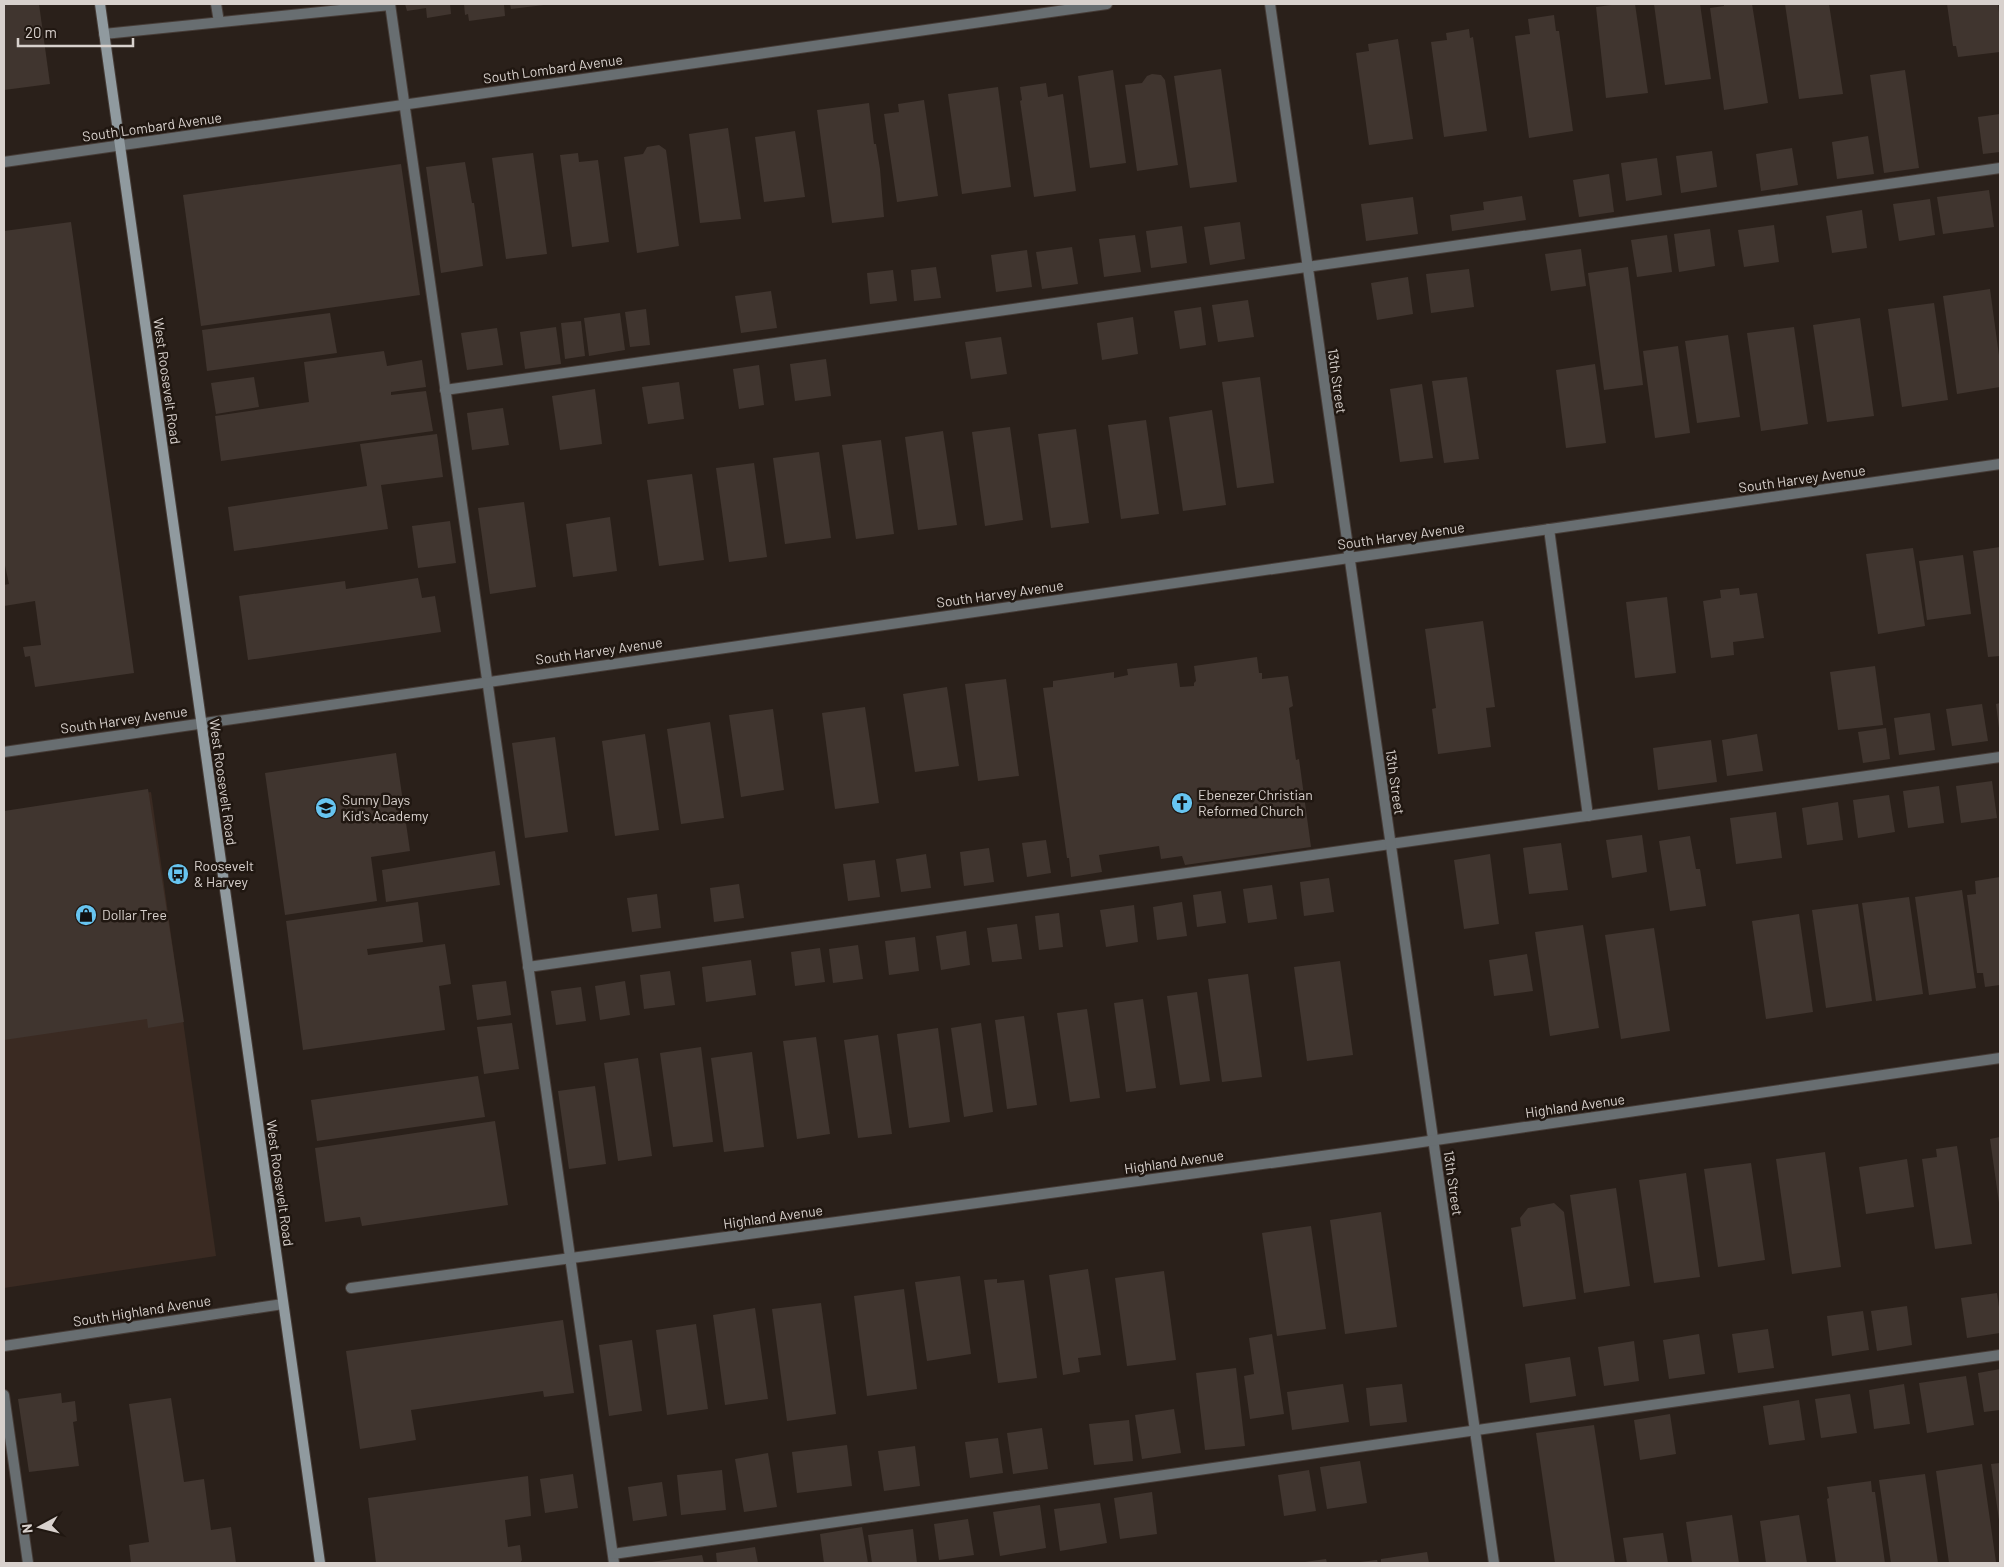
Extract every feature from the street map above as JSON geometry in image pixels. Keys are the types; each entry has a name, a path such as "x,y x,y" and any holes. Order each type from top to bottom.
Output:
{"main road":[{"name":"West Roosevelt Road","path":"100,4 320,1563"}],"street":[{"path":"216,4 219,22"},
{"path":"104,34 390,4 613,1558 1474,1429 2000,1355"},
{"name":"South Lombard Avenue","path":"4,162 1107,4"},
{"name":"13th Street","path":"1270,4 1494,1563"},
{"path":"445,390 2000,168"},
{"name":"South Harvey Avenue","path":"4,752 2000,464"},
{"path":"1549,529 1588,816"},
{"path":"528,968 2000,757"},
{"name":"Highland Avenue","path":"351,1288 1433,1141 2000,1058"},
{"name":"South Highland Avenue","path":"4,1346 284,1304"},
{"path":"4,1395 28,1563"}],"shaded area":[{"path":"151,792 216,1256 4,1288 4,814"}],"building":[{"path":"4,4 39,4 50,84 4,90"},
{"path":"405,4 450,4 451,14 427,18 426,8 407,11"},
{"path":"464,4 504,4 505,16 469,21 468,14 465,15"},
{"path":"510,4 544,4 544,5 511,9"},
{"path":"1635,4 1648,93 1606,98 1596,7"},
{"path":"1654,4 1700,4 1711,79 1665,85"},
{"path":"1724,4 1752,4 1768,103 1724,110 1710,8 1724,6"},
{"path":"1785,4 1829,4 1843,94 1799,99"},
{"path":"1947,4 1998,4 2000,52 1958,57 1956,46 1953,46"},
{"path":"1554,15 1556,31 1559,31 1573,131 1529,138 1515,36 1530,34 1528,19"},
{"path":"1469,29 1470,38 1473,37 1487,131 1444,137 1431,42 1447,40 1446,33"},
{"path":"1398,39 1413,139 1369,145 1356,53 1369,51 1368,44"},
{"path":"1221,69 1237,182 1190,188 1174,76"},
{"path":"1113,70 1126,163 1090,168 1078,76"},
{"path":"1905,70 1919,168 1884,173 1870,75"},
{"path":"1152,74 1161,75 1165,80 1178,165 1137,171 1125,85 1142,83 1147,76"},
{"path":"1046,83 1048,97 1063,94 1076,191 1034,197 1020,101 1022,100 1020,87"},
{"path":"998,87 1011,187 962,194 948,94"},
{"path":"924,100 938,196 897,202 884,114 899,112 898,104"},
{"path":"869,103 874,144 876,144 880,169 884,217 832,223 817,110"},
{"path":"2000,114 2000,152 1983,154 1978,117"},
{"path":"728,128 741,219 700,223 689,134"},
{"path":"795,131 805,197 764,202 755,137"},
{"path":"1868,136 1874,174 1837,179 1832,142"},
{"path":"659,145 666,150 679,246 637,253 624,157 643,154 647,147"},
{"path":"1792,148 1798,185 1761,191 1756,154"},
{"path":"1712,151 1717,187 1681,193 1676,156"},
{"path":"533,153 547,254 506,259 492,158"},
{"path":"578,153 579,162 598,160 609,242 572,247 560,155"},
{"path":"1657,158 1662,195 1626,201 1621,163"},
{"path":"465,162 472,203 474,203 483,266 441,273 426,167"},
{"path":"401,164 420,295 201,326 183,195"},
{"path":"1609,174 1614,212 1579,217 1573,180"},
{"path":"1989,190 1994,227 1943,234 1937,197"},
{"path":"1522,196 1526,220 1452,231 1450,215 1484,210 1483,202"},
{"path":"1413,197 1418,234 1366,241 1361,204"},
{"path":"1930,199 1935,235 1899,241 1893,204"},
{"path":"1862,210 1867,248 1832,253 1826,216"},
{"path":"71,222 134,673 35,687 30,656 25,657 23,647 41,645 35,601 4,606 4,585 9,584 4,561 4,231"},
{"path":"1240,222 1245,259 1210,265 1204,227"},
{"path":"1774,225 1779,262 1744,267 1738,230"},
{"path":"1182,226 1187,263 1151,268 1146,231"},
{"path":"1710,229 1715,266 1679,272 1674,234"},
{"path":"1135,235 1141,272 1104,277 1099,239"},
{"path":"1667,235 1672,272 1637,277 1631,240"},
{"path":"1072,247 1078,284 1042,289 1036,252"},
{"path":"1581,249 1586,286 1551,291 1545,254"},
{"path":"1027,250 1032,287 996,292 991,255"},
{"path":"936,267 941,298 914,301 911,270"},
{"path":"1628,267 1643,385 1604,390 1588,273"},
{"path":"1469,269 1474,307 1431,313 1426,274"},
{"path":"893,270 897,301 870,304 867,273"},
{"path":"1408,277 1413,314 1377,320 1371,283"},
{"path":"1990,289 2000,363 2000,387 1957,394 1943,296"},
{"path":"771,291 777,328 741,333 735,296"},
{"path":"1248,300 1254,337 1218,342 1212,305"},
{"path":"1934,303 1948,400 1902,407 1888,309"},
{"path":"1201,307 1206,345 1180,349 1174,311"},
{"path":"646,309 650,345 630,347 625,312"},
{"path":"330,313 337,353 207,371 202,330"},
{"path":"620,313 625,350 589,356 584,318"},
{"path":"1133,317 1138,354 1102,360 1097,323"},
{"path":"1860,318 1874,416 1827,422 1813,325"},
{"path":"581,321 585,356 565,359 561,323"},
{"path":"556,327 561,364 525,369 520,332"},
{"path":"1794,327 1808,424 1761,431 1747,333"},
{"path":"497,328 503,365 467,370 461,333"},
{"path":"1728,335 1740,417 1697,423 1685,341"},
{"path":"1001,337 1007,374 971,379 965,342"},
{"path":"1678,346 1690,433 1655,438 1643,351"},
{"path":"384,351 387,366 422,360 426,387 391,392 391,395 426,391 433,431 221,461 215,416 309,402 304,362"},
{"path":"826,359 831,396 795,401 790,364"},
{"path":"1595,364 1606,443 1566,448 1556,370"},
{"path":"759,365 764,405 739,409 733,369"},
{"path":"254,377 259,407 216,414 211,383"},
{"path":"1260,377 1274,483 1237,488 1222,382"},
{"path":"1467,377 1479,459 1444,463 1432,381"},
{"path":"679,382 684,419 648,424 642,387"},
{"path":"1422,384 1433,458 1400,462 1390,389"},
{"path":"595,389 602,444 560,450 552,396"},
{"path":"503,408 509,445 472,450 467,413"},
{"path":"1212,410 1226,505 1183,511 1169,417"},
{"path":"1146,420 1159,514 1121,519 1108,425"},
{"path":"1010,427 1023,520 985,526 972,432"},
{"path":"1076,429 1089,523 1051,528 1038,434"},
{"path":"943,431 957,525 918,530 905,437"},
{"path":"437,434 443,477 381,485 388,529 234,551 228,507 367,486 360,444"},
{"path":"881,440 894,534 856,539 842,445"},
{"path":"819,452 831,538 785,544 773,458"},
{"path":"754,463 767,557 729,562 716,468"},
{"path":"692,474 704,560 659,566 647,480"},
{"path":"524,502 536,587 490,594 478,508"},
{"path":"610,517 617,571 573,577 566,524"},
{"path":"450,521 456,563 418,568 412,526"},
{"path":"2000,547 2000,656 1988,657 1973,551"},
{"path":"1913,548 1925,626 1878,634 1866,554"},
{"path":"1963,555 1971,614 1927,620 1919,561"},
{"path":"418,578 422,598 435,596 441,632 248,660 239,596 345,581 346,589"},
{"path":"1739,588 1740,595 1757,593 1764,638 1733,642 1734,655 1711,658 1703,601 1721,598 1720,590"},
{"path":"1667,597 1676,673 1635,678 1626,602"},
{"path":"1483,621 1495,707 1486,708 1491,747 1438,754 1432,709 1436,708 1425,629"},
{"name":"Ebenezer Christian Reformed Church","path":"1257,657 1259,673 1262,673 1262,679 1288,676 1293,706 1289,708 1296,760 1299,759 1311,847 1185,865 1182,856 1161,859 1159,846 1099,855 1102,872 1071,877 1043,688 1053,687 1053,681 1114,672 1114,678 1128,675 1127,669 1177,663 1180,687 1194,686 1196,681 1194,666"},
{"path":"1875,666 1883,725 1838,730 1830,672"},
{"path":"1006,679 1019,776 978,781 965,684"},
{"path":"947,687 959,766 915,772 903,694"},
{"path":"2000,703 2000,728 1999,728 1996,704"},
{"path":"1982,704 1988,741 1952,746 1946,709"},
{"path":"865,707 879,803 835,809 822,713"},
{"path":"773,709 784,790 741,797 729,715"},
{"path":"1930,713 1935,750 1899,755 1894,718"},
{"path":"710,722 724,818 681,824 667,729"},
{"path":"1886,728 1890,759 1863,763 1858,732"},
{"path":"645,734 659,830 615,836 602,741"},
{"path":"1757,734 1763,771 1727,776 1722,740"},
{"path":"555,737 568,832 525,838 512,743"},
{"path":"1711,740 1717,782 1658,790 1653,748"},
{"path":"396,753 410,851 371,857 377,901 285,915 265,773"},
{"path":"1992,781 1997,818 1961,823 1956,786"},
{"path":"1939,786 1944,823 1908,828 1903,791"},
{"name":"Dollar Tree","path":"148,789 184,1022 148,1028 147,1019 4,1040 4,811"},
{"path":"1889,795 1895,832 1858,838 1853,800"},
{"path":"1838,802 1843,840 1807,845 1802,808"},
{"path":"1776,812 1782,858 1736,864 1730,818"},
{"path":"1642,835 1647,872 1612,878 1606,840"},
{"path":"1690,836 1696,869 1700,869 1706,906 1670,911 1659,841"},
{"path":"1046,840 1051,873 1027,877 1022,843"},
{"path":"1561,843 1568,890 1529,894 1523,848"},
{"path":"989,848 994,882 964,886 960,852"},
{"path":"495,851 500,885 386,902 382,870"},
{"path":"926,854 931,888 901,892 896,859"},
{"path":"1490,854 1499,924 1464,929 1454,860"},
{"path":"875,860 880,897 848,901 843,864"},
{"path":"2000,877 2000,985 1985,987 1983,973 1977,973 1967,895 1976,894 1975,881"},
{"path":"1329,878 1334,912 1304,916 1300,882"},
{"path":"739,884 744,918 714,922 710,888"},
{"path":"1272,885 1277,919 1248,923 1243,889"},
{"path":"1962,890 1976,988 1929,995 1915,897"},
{"path":"1221,891 1226,923 1197,927 1193,895"},
{"path":"657,894 661,928 632,932 627,898"},
{"path":"1909,897 1923,994 1876,1001 1862,903"},
{"path":"418,902 423,942 367,949 368,955 445,944 451,984 439,986 445,1030 303,1050 286,921"},
{"path":"1182,902 1187,936 1157,940 1153,907"},
{"path":"1858,904 1872,1001 1826,1008 1812,910"},
{"path":"1134,905 1138,942 1106,947 1100,910"},
{"path":"1059,913 1063,947 1039,950 1035,916"},
{"path":"1799,914 1813,1012 1766,1019 1752,921"},
{"path":"1017,924 1022,959 992,962 987,928"},
{"path":"1583,925 1599,1028 1550,1036 1535,932"},
{"path":"1654,928 1670,1031 1621,1039 1605,935"},
{"path":"966,931 970,965 941,970 936,936"},
{"path":"915,937 919,971 889,975 885,941"},
{"path":"858,945 863,979 833,983 829,949"},
{"path":"820,948 825,982 795,986 791,952"},
{"path":"1527,954 1533,991 1494,996 1489,960"},
{"path":"751,960 756,995 706,1002 702,967"},
{"path":"1340,961 1353,1055 1307,1061 1294,967"},
{"path":"670,971 675,1005 644,1009 640,975"},
{"path":"1248,974 1262,1077 1222,1082 1208,979"},
{"path":"506,981 511,1015 477,1020 472,985"},
{"path":"625,981 630,1015 600,1020 595,986"},
{"path":"581,987 586,1021 556,1025 551,991"},
{"path":"1197,992 1210,1081 1180,1085 1167,996"},
{"path":"1143,999 1156,1088 1126,1092 1114,1003"},
{"path":"1087,1009 1100,1098 1070,1102 1057,1013"},
{"path":"1024,1016 1037,1105 1007,1109 995,1020"},
{"path":"512,1023 519,1069 484,1074 477,1027"},
{"path":"981,1023 993,1112 964,1117 951,1028"},
{"path":"938,1028 950,1122 909,1128 897,1034"},
{"path":"878,1035 892,1134 858,1138 844,1040"},
{"path":"816,1037 830,1134 797,1139 783,1041"},
{"path":"701,1047 713,1142 673,1147 660,1053"},
{"path":"752,1052 764,1147 724,1152 711,1058"},
{"path":"638,1058 652,1156 618,1161 604,1063"},
{"path":"478,1076 485,1117 317,1141 311,1100"},
{"path":"595,1086 606,1164 569,1169 558,1091"},
{"path":"495,1121 508,1205 362,1226 360,1217 325,1222 315,1148"},
{"path":"2000,1137 2000,1203 1999,1203 1990,1139"},
{"path":"1957,1146 1972,1244 1935,1249 1922,1159 1937,1157 1936,1149"},
{"path":"1825,1152 1841,1267 1792,1274 1776,1159"},
{"path":"1907,1159 1914,1207 1866,1214 1859,1167"},
{"path":"1751,1163 1765,1260 1718,1267 1704,1169"},
{"path":"1686,1173 1700,1277 1654,1283 1639,1180"},
{"path":"1616,1188 1630,1286 1584,1293 1570,1195"},
{"path":"1554,1203 1564,1212 1576,1299 1523,1307 1511,1228 1521,1226 1520,1218 1528,1208"},
{"path":"1381,1212 1397,1327 1345,1334 1330,1220"},
{"path":"1311,1226 1326,1329 1277,1336 1262,1233"},
{"path":"1088,1269 1101,1355 1078,1358 1080,1372 1063,1375 1049,1275"},
{"path":"1164,1271 1176,1360 1127,1366 1115,1278"},
{"path":"960,1276 971,1354 927,1361 915,1282"},
{"path":"997,1279 997,1283 1024,1280 1037,1378 998,1383 984,1280"},
{"path":"904,1289 917,1389 867,1396 854,1296"},
{"path":"1997,1293 2000,1333 1967,1338 1961,1298"},
{"path":"821,1303 836,1414 787,1421 772,1309"},
{"path":"1907,1306 1912,1345 1877,1351 1871,1311"},
{"path":"755,1308 768,1399 725,1405 713,1315"},
{"path":"1863,1311 1869,1350 1832,1356 1827,1316"},
{"path":"563,1320 574,1393 544,1397 543,1391 411,1410 416,1440 360,1449 346,1351"},
{"path":"696,1324 708,1409 667,1415 656,1330"},
{"path":"1768,1329 1774,1368 1738,1373 1732,1334"},
{"path":"1272,1334 1284,1414 1250,1419 1244,1376 1254,1374 1249,1338"},
{"path":"1699,1334 1705,1374 1669,1379 1663,1340"},
{"path":"632,1340 642,1411 609,1416 599,1345"},
{"path":"1634,1341 1639,1381 1604,1386 1598,1347"},
{"path":"1570,1357 1576,1396 1530,1403 1525,1364"},
{"path":"1236,1368 1245,1446 1205,1450 1196,1373"},
{"path":"2000,1369 2000,1410 1984,1412 1978,1373"},
{"path":"1966,1376 1974,1425 1927,1433 1919,1383"},
{"path":"1343,1384 1349,1422 1292,1430 1287,1392"},
{"path":"1402,1384 1407,1422 1370,1426 1366,1388"},
{"path":"1904,1384 1910,1424 1874,1429 1869,1390"},
{"path":"61,1393 62,1403 75,1401 77,1421 73,1422 79,1466 29,1472 18,1399"},
{"path":"1850,1394 1857,1433 1821,1438 1815,1399"},
{"path":"171,1398 184,1482 204,1479 211,1530 231,1527 236,1563 131,1563 129,1545 149,1542 129,1404"},
{"path":"1799,1400 1805,1440 1769,1445 1763,1406"},
{"path":"1174,1409 1181,1453 1142,1459 1135,1415"},
{"path":"1670,1414 1676,1454 1640,1460 1634,1420"},
{"path":"1129,1420 1133,1461 1094,1465 1089,1424"},
{"path":"1594,1425 1615,1563 1555,1563 1536,1433"},
{"path":"1042,1428 1048,1469 1013,1474 1007,1433"},
{"path":"998,1438 1003,1473 970,1478 965,1442"},
{"path":"847,1445 852,1486 797,1493 792,1452"},
{"path":"915,1446 920,1486 884,1491 878,1451"},
{"path":"768,1453 777,1507 744,1512 735,1459"},
{"path":"1360,1461 1367,1503 1327,1509 1320,1467"},
{"path":"2000,1463 2000,1520 1999,1520 1991,1464"},
{"path":"1982,1464 1996,1562 1949,1563 1936,1471"},
{"path":"722,1470 726,1510 681,1515 677,1475"},
{"path":"1309,1470 1316,1511 1284,1516 1278,1475"},
{"path":"573,1474 578,1508 545,1513 540,1479"},
{"path":"1925,1474 1938,1563 1891,1563 1879,1480"},
{"path":"528,1476 531,1516 505,1520 508,1547 520,1545 522,1560 520,1563 376,1563 368,1498"},
{"path":"1871,1481 1872,1492 1875,1492 1885,1563 1836,1563 1827,1487"},
{"path":"662,1482 667,1516 633,1521 628,1487"},
{"path":"1152,1492 1157,1534 1120,1539 1114,1498"},
{"path":"1100,1503 1107,1543 1060,1551 1054,1509"},
{"path":"1040,1505 1046,1548 1000,1556 993,1512"},
{"path":"1732,1515 1739,1563 1692,1563 1686,1522"},
{"path":"1799,1515 1807,1563 1766,1563 1760,1521"},
{"path":"968,1519 974,1555 939,1560 934,1524"},
{"path":"862,1527 868,1563 824,1563 820,1534"},
{"path":"913,1529 917,1563 872,1563 868,1535"},
{"path":"1663,1533 1668,1563 1627,1563 1623,1538"},
{"path":"755,1547 758,1563 717,1563 716,1553"},
{"path":"1427,1552 1429,1563 1381,1563 1381,1559"},
{"path":"702,1555 704,1563 651,1563 651,1562"},
{"path":"1326,1559 1327,1563 1305,1563 1305,1562"},
{"path":"1377,1560 1378,1563 1360,1563 1360,1562"}],"place":[{"name":"Ebenezer Christian Reformed Church","path":"1182,803"},
{"name":"Sunny Days Kid's Academy","path":"326,808"},
{"name":"Roosevelt & Harvey","path":"178,874"},
{"name":"Dollar Tree","path":"86,915"}]}
